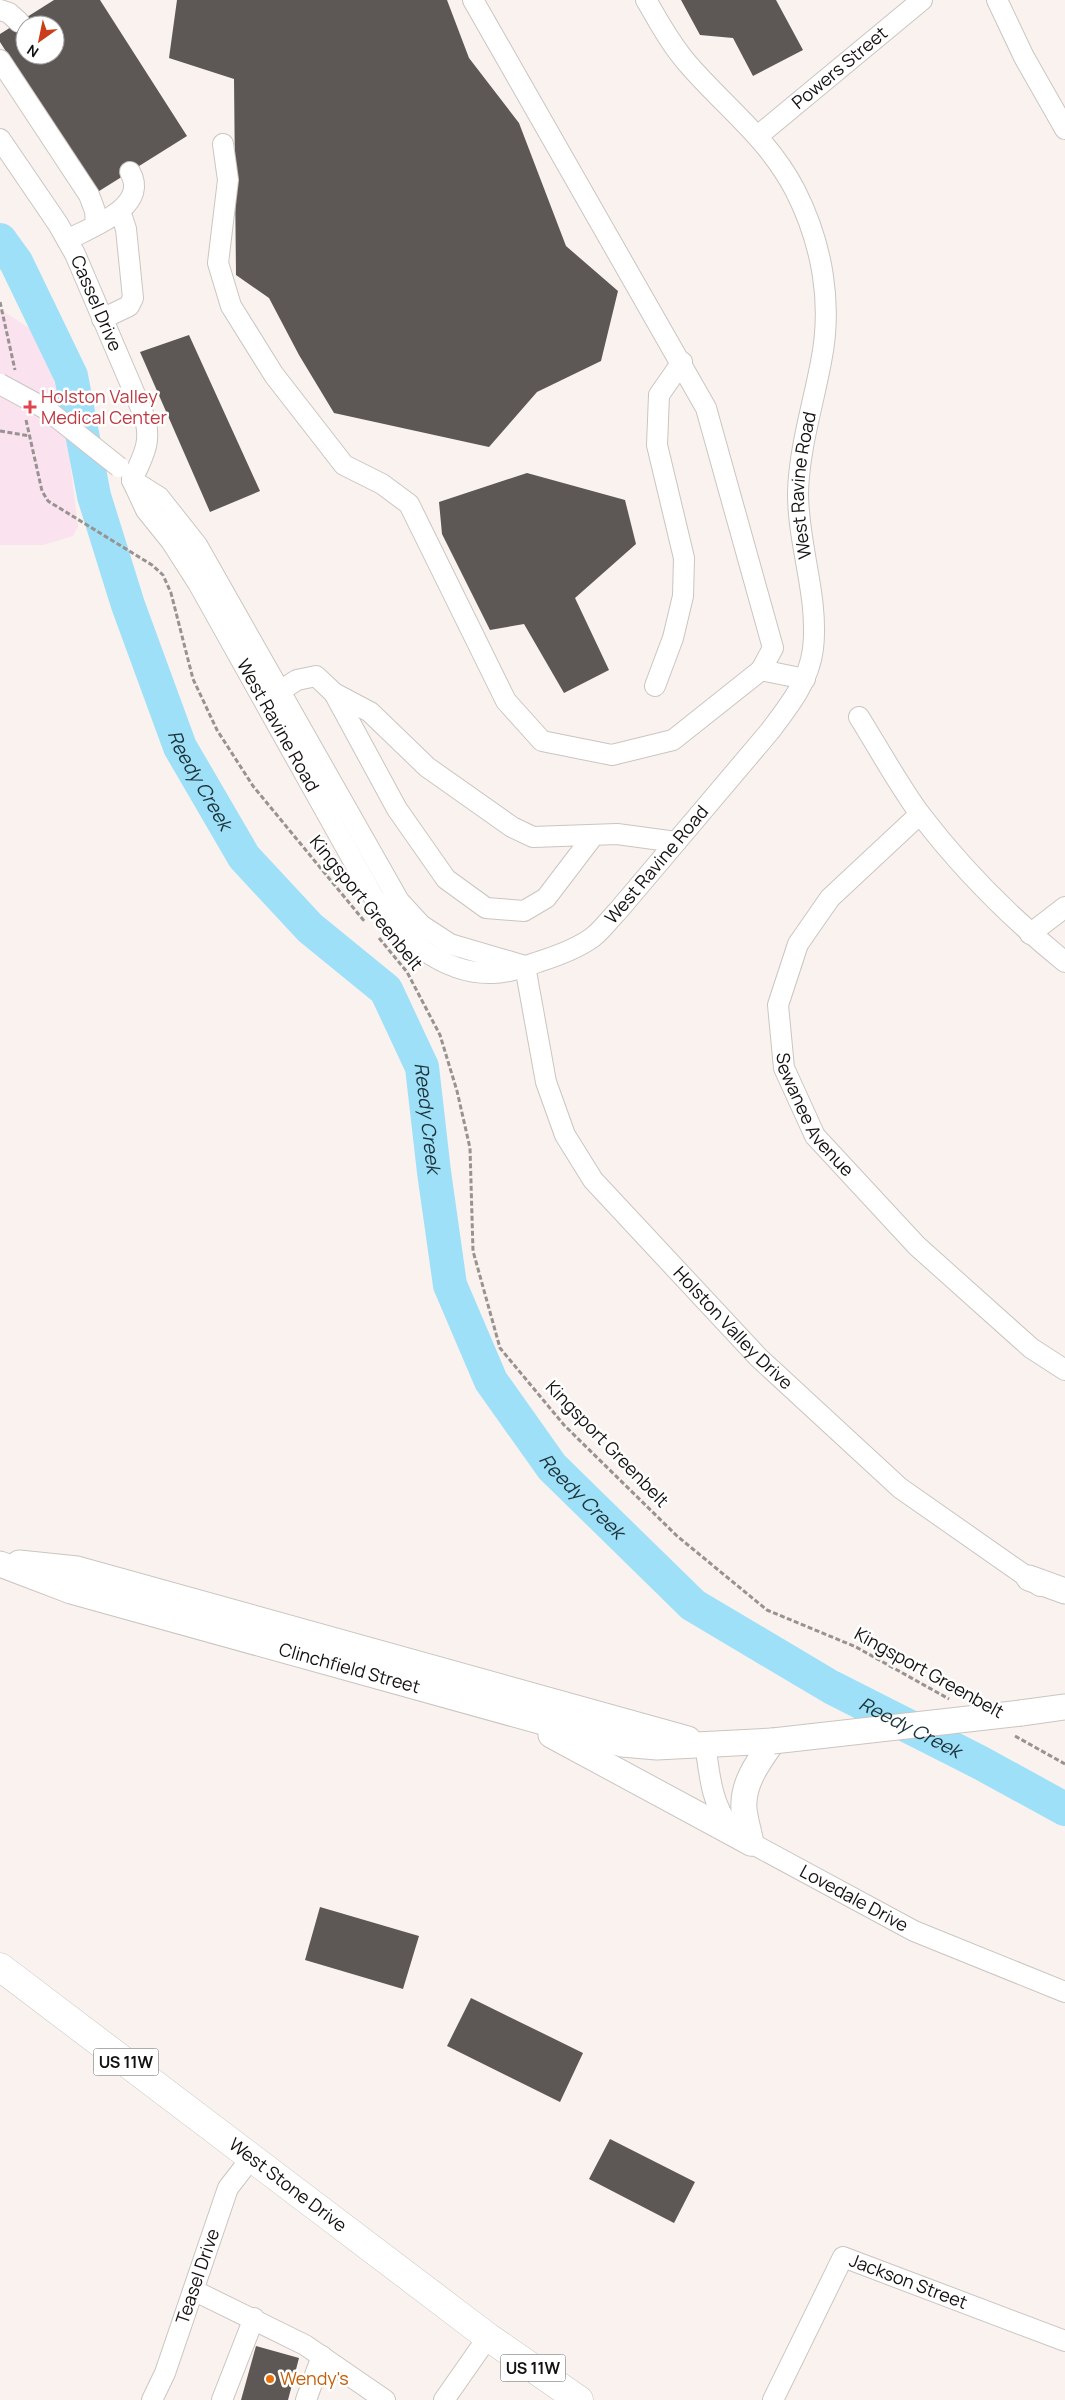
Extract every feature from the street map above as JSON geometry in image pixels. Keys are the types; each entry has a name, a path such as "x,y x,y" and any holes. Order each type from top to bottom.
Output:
{"highway":[{"name":"West Stone Drive","path":"0,1967 488,2337 579,2400"}],"main road":[{"name":"Clinchfield Street","path":"0,1563 71,1591 622,1744 657,1747 1017,1724 1064,1707"},
{"name":"Clinchfield Street","path":"0,1563 77,1569 705,1744"},
{"path":"1051,1590 1065,1608"},
{"path":"512,1714 751,1843"},
{"path":"751,1843 744,1808 745,1796 754,1769 773,1741"}],"street":[{"name":"West Ravine Road","path":"0,384 46,409 126,474 146,510 171,541 272,696 373,896 383,913 397,928 420,948 438,958 467,969 493,973 562,955 593,937 617,912 790,705 804,679 813,651 814,614 803,553 798,493 802,451 822,360 827,306 819,251 794,189 758,135 689,66 674,47 646,0"},
{"name":"Powers Street","path":"758,135 922,0"},
{"path":"997,0 1024,57 1065,129"},
{"path":"223,144 228,180 218,263 231,306 274,375 344,465 382,484 409,504 506,701 542,741 612,755 673,740 761,670 773,648 706,408 682,362 475,3"},
{"path":"0,10 9,13 15,18"},
{"path":"0,60 89,196 95,211 96,224"},
{"name":"Cassel Drive","path":"0,139 67,240 149,428 148,443 126,474"},
{"path":"67,240 120,212 129,202 135,190 134,180 130,172"},
{"path":"102,319 129,306 133,298 126,229 120,212"},
{"path":"654,686 673,638 683,596 684,558 657,446 659,395 682,362"},
{"path":"761,670 804,679"},
{"path":"272,696 297,680 316,676 334,693 370,712 427,767 512,827 533,837 618,834 676,842"},
{"path":"334,693 397,809 446,879 486,908 524,911 546,898 594,835"},
{"path":"859,717 920,814 974,877 1030,934 1065,962"},
{"name":"Sewanee Avenue","path":"920,814 830,898 798,944 778,1005 784,1068 815,1136 917,1246 1031,1348 1065,1370"},
{"path":"1030,934 1065,907"},
{"name":"Holston Valley Drive","path":"524,966 546,1082 565,1135 593,1180 758,1357 900,1488 1051,1590"},
{"name":"Lovedale Drive","path":"705,1744 716,1799 722,1814 730,1826 751,1843 914,1931 1065,1992"},
{"name":"Teasel Drive","path":"152,2400 165,2372 228,2188 252,2157"},
{"name":"Jackson Street","path":"773,2400 843,2257 1065,2341"},
{"path":"194,2291 305,2344 385,2400"},
{"path":"222,2400 254,2318"},
{"path":"444,2400 488,2337"},
{"path":"306,2400 322,2356"}],"path":[{"path":"0,431 30,436"},
{"name":"Kingsport Greenbelt","path":"80,522 152,565 163,575 171,593 193,679 217,730 253,786 370,928"},
{"name":"Kingsport Greenbelt","path":"376,935 407,972 440,1035 457,1091 470,1148 473,1251 500,1348 564,1425 677,1536 766,1610 856,1647 952,1701"},
{"name":"Kingsport Greenbelt","path":"1017,1724 1065,1764"}],"shaded area":[{"name":"Holston Valley Medical Center","path":"0,309 35,332 50,361 69,454 78,527 73,536 43,545 0,545"}],"building":[{"path":"54,0 100,0 187,136 96,193 0,42 0,34 15,25 15,65 65,65 65,15 30,15"},
{"path":"177,0 447,0 469,58 519,123 566,246 618,291 601,361 537,392 489,447 334,413 299,355 269,298 236,275 234,79 169,58"},
{"path":"681,0 776,0 803,50 753,76 733,38 700,35"},
{"path":"189,335 260,491 210,512 140,352"},
{"path":"527,473 625,500 636,544 575,598 609,670 564,693 524,624 490,630 442,534 439,502"},
{"path":"320,1907 419,1936 403,1989 305,1960"},
{"path":"471,1998 583,2053 560,2102 447,2046"},
{"path":"610,2139 695,2182 674,2223 589,2179"},
{"name":"Wendy's","path":"256,2346 299,2358 288,2400 241,2400"}],"waterway":[{"name":"Reedy Creek","path":"0,240 16,262 71,376 94,496 128,605 180,747 244,857 310,928 386,990 422,1067 450,1285 491,1381 552,1467 693,1605 831,1687 979,1762 1065,1809"}],"place":[{"name":"Holston Valley Medical Center","path":"30,407"},
{"name":"Wendy's","path":"270,2379"}]}
